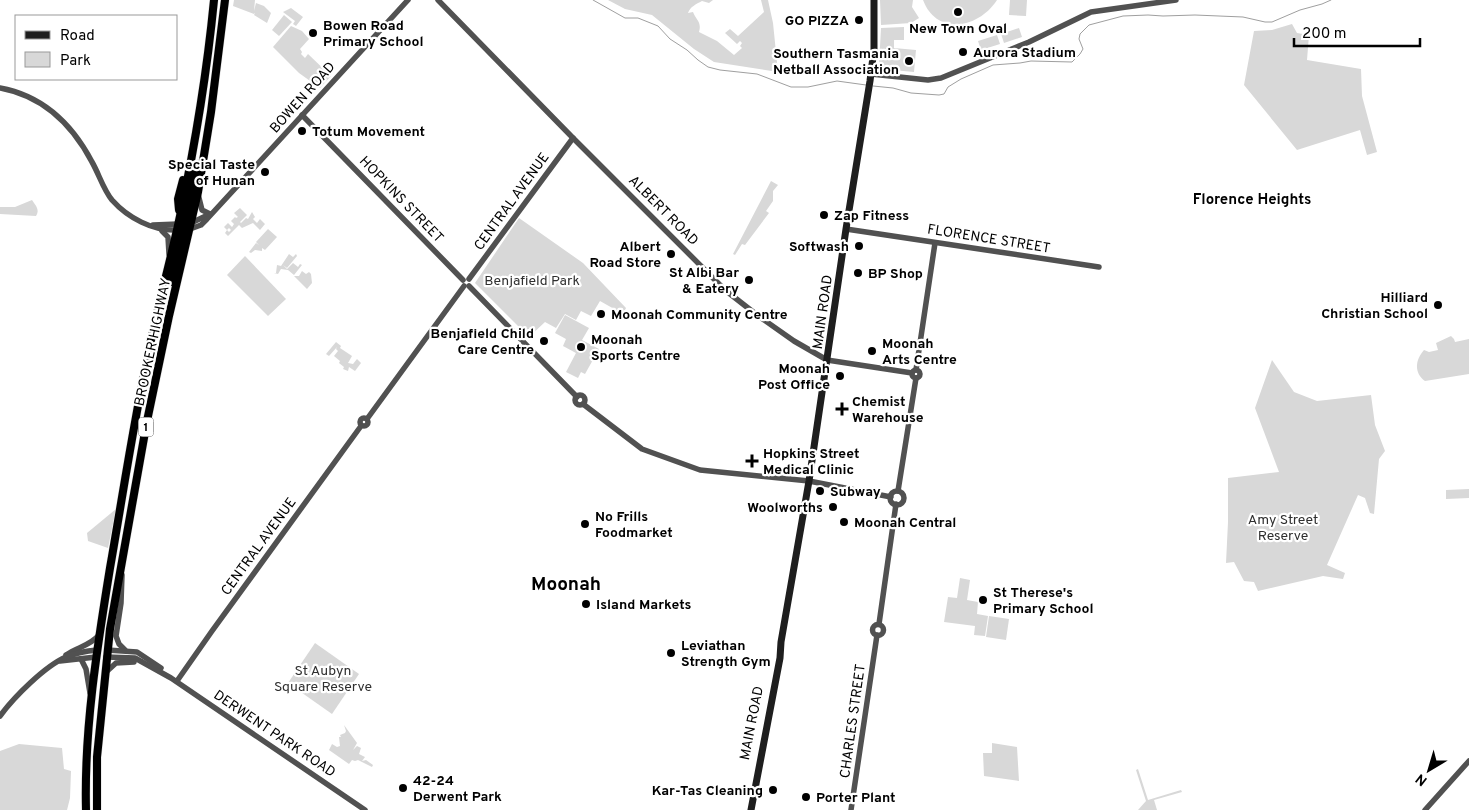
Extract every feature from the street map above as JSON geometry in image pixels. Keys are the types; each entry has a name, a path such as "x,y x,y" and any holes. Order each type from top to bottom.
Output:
{"highway":[{"path":"183,225 178,199 190,162 209,53 214,0"},
{"name":"BROOKER HIGHWAY","path":"86,810 87,744 96,654 134,425 150,344 169,266 183,225 198,192 225,0"},
{"path":"163,291 167,288 170,281 195,173 207,136"},
{"name":"BROOKER HIGHWAY","path":"97,810 97,757 107,653 183,225"},
{"name":"DERWENT PARK ROAD","path":"96,654 107,653"}],"main road":[{"name":"MAIN ROAD","path":"751,810 776,680 809,481 846,229 869,91 874,49 874,0"},
{"name":"MAIN ROAD","path":"747,810 776,656 781,642"}],"street":[{"name":"BOWEN ROAD","path":"183,225 204,223 408,0"},
{"name":"ALBERT ROAD","path":"438,0 573,138 738,300 794,341 827,360 915,374"},
{"path":"871,77 932,80 941,78 1029,42 1091,12 1176,0"},
{"path":"0,88 25,94 52,110 64,122 89,156 114,201 134,218 166,234 168,237 169,266"},
{"name":"HOPKINS STREET","path":"302,115 577,397 584,398 583,404 640,448 700,470 809,481"},
{"name":"CENTRAL AVENUE","path":"174,679 362,426 368,425 367,419 573,138"},
{"path":"198,192 201,208 204,212 212,213"},
{"path":"149,225 183,225"},
{"path":"158,229 183,225"},
{"name":"FLORENCE STREET","path":"846,229 1099,267"},
{"path":"898,491 935,243"},
{"path":"809,481 891,497"},
{"path":"891,497 893,493 898,491"},
{"path":"891,497 893,503 900,504 904,500 904,495 898,491"},
{"name":"CHARLES STREET","path":"851,810 877,635 882,634 884,630 879,624 896,504"},
{"path":"122,565 122,592 116,636 124,650"},
{"path":"60,660 74,649 92,642 100,634"},
{"name":"DERWENT PARK ROAD","path":"107,653 124,650 136,652 174,679"},
{"name":"DERWENT PARK ROAD","path":"107,653 135,658 174,679 365,810"},
{"name":"DERWENT PARK ROAD","path":"0,716 12,700 60,660 76,654 96,654"},
{"name":"DERWENT PARK ROAD","path":"60,660 81,659 96,654"},
{"path":"81,659 86,669 91,702"},
{"path":"105,673 111,666 120,662 149,664"},
{"path":"1425,810 1469,761"}],"green space":[{"path":"234,0 255,0 254,11 256,3 264,6 271,13 267,23 254,15 255,13 233,6"},
{"path":"608,0 713,0 709,3 700,2 692,7 688,13 693,12 699,23 699,32 717,41 734,55 742,48 740,46 742,43 740,41 737,44 725,33 730,29 738,36 764,12 761,0 768,0 773,23 778,72 714,62 694,49 652,15 625,9"},
{"path":"880,0 913,0 912,7 919,18 911,23 881,25"},
{"name":"New Town Oval","path":"923,0 997,0 980,17 969,22 948,24 938,20 929,12"},
{"path":"1010,0 1027,0 1026,16 1009,15"},
{"path":"291,8 303,17 296,26 293,24 295,21 283,12"},
{"path":"284,15 292,22 279,36 272,30"},
{"path":"1292,24 1297,33 1309,35 1307,60 1361,69 1362,96 1377,152 1367,155 1360,130 1297,150 1244,85 1254,31 1272,30"},
{"path":"291,26 302,31 309,39 300,49 301,54 305,58 308,54 331,76 320,88 299,73 273,47"},
{"name":"Southern Tasmania Netball Association","path":"904,27 904,40 894,40 894,48 916,50 914,72 882,69 879,65 881,28"},
{"path":"1019,28 1022,37 1004,43 1001,34"},
{"path":"997,35 1000,44 981,50 978,41"},
{"path":"771,181 778,185 773,191 773,201 766,211 769,213 745,245 742,244 735,255 733,254"},
{"path":"32,200 38,210 36,216 0,214 0,207 15,207"},
{"path":"240,208 247,215 241,223 246,218 248,219 252,212 255,217 253,219 257,223 260,219 265,224 260,230 253,223 242,228 239,225 228,236 225,233 227,230 224,227 228,223 232,227 234,224 231,221 238,217 234,213"},
{"name":"Benjafield Park","path":"519,218 583,263 626,308 623,314 600,301 591,316 581,311 576,320 565,314 556,328 545,322 529,337 475,283"},
{"path":"268,229 277,237 265,250 262,248 262,251 255,250 251,253 249,252 256,243 259,245 256,242"},
{"path":"289,254 293,257 296,254 297,256 287,268 283,265 287,269 293,263 298,267 300,264 302,265 294,275 288,270 281,269 278,274 274,273 276,273 277,265 281,266"},
{"path":"245,256 286,299 268,316 227,275"},
{"path":"302,271 306,274 309,272 311,274 312,283 307,289 294,276 299,276"},
{"name":"Moonah Sports Centre","path":"565,315 589,328 582,340 599,349 585,374 581,372 578,378 566,372 576,353 563,346 566,339 555,333"},
{"path":"1451,336 1455,342 1469,339 1469,374 1425,381 1417,370 1417,362 1421,354 1424,350 1429,352 1438,350 1436,343"},
{"path":"336,342 341,346 340,348 352,356 348,363 353,364 357,359 361,363 355,371 349,367 348,371 343,369 344,367 339,363 340,361 334,356 338,351 337,347 329,356 326,354"},
{"name":"Amy Street Reserve","path":"1272,360 1294,392 1317,401 1371,395 1375,425 1385,451 1379,459 1374,514 1370,513 1365,498 1358,495 1327,565 1345,573 1343,579 1323,576 1258,591 1254,582 1244,581 1234,562 1226,563 1228,478 1279,472 1255,408"},
{"path":"1469,489 1469,498 1446,499 1446,490"},
{"path":"116,509 108,548 88,541 87,533"},
{"path":"960,578 970,580 967,600 978,602 977,614 988,616 985,636 974,635 975,626 944,622 948,597 957,598"},
{"path":"989,616 1009,619 1006,640 986,637"},
{"name":"St Aubyn Square Reserve","path":"315,643 359,674 332,714 288,683"},
{"path":"344,725 357,743 353,750 357,746 361,748 359,754 365,757 362,761 366,760 373,765 372,767 358,760 352,760 349,764 329,750 332,744 337,747 340,746 339,737 346,731"},
{"path":"992,743 1017,747 1019,781 984,776 983,753 992,753"},
{"path":"19,744 62,748 64,769 71,771 70,798 67,810 0,810 0,751"},
{"path":"1138,769 1148,800 1181,790 1182,792 1154,800 1157,810 1138,810 1146,801 1136,770"}],"waterway":[{"path":"593,0 625,18 638,18 658,26 670,39 708,67 757,74 791,87 808,87 837,81 866,85"},
{"path":"873,86 893,88 911,93 939,95 944,94 948,87 961,79 993,65 1031,61 1072,62 1083,49 1079,39 1080,34 1089,25 1123,16 1195,15 1243,17 1272,22 1331,0"}],"place":[{"name":"New Town Oval","path":"958,12"},
{"name":"GO PIZZA","path":"859,20"},
{"name":"Bowen Road Primary School","path":"313,33"},
{"name":"Aurora Stadium","path":"963,52"},
{"name":"Southern Tasmania Netball Association","path":"909,61"},
{"name":"Totum Movement","path":"302,131"},
{"name":"Special Taste of Hunan","path":"265,172"},
{"name":"Zap Fitness","path":"824,215"},
{"name":"Softwash","path":"859,246"},
{"name":"Albert Road Store","path":"671,254"},
{"name":"BP Shop","path":"858,273"},
{"name":"St Albi Bar & Eatery","path":"749,280"},
{"name":"Hilliard Christian School","path":"1438,305"},
{"name":"Moonah Community Centre","path":"601,314"},
{"name":"Benjafield Child Care Centre","path":"544,341"},
{"name":"Moonah Sports Centre","path":"581,347"},
{"name":"Moonah Arts Centre","path":"872,351"},
{"name":"Moonah Post Office","path":"840,376"},
{"name":"Chemist Warehouse","path":"842,409"},
{"name":"Hopkins Street Medical Clinic","path":"752,461"},
{"name":"Subway","path":"820,491"},
{"name":"Woolworths","path":"833,507"},
{"name":"Moonah Central","path":"844,522"},
{"name":"No Frills Foodmarket","path":"585,524"},
{"name":"St Therese's Primary School","path":"983,600"},
{"name":"Island Markets","path":"586,604"},
{"name":"Leviathan Strength Gym","path":"671,653"},
{"name":"42-24 Derwent Park","path":"403,788"},
{"name":"Kar-Tas Cleaning","path":"773,790"},
{"name":"Porter Plant","path":"806,797"}],"district":[{"name":"Florence Heights","path":"1252,199"},
{"name":"Moonah","path":"566,583"}]}
